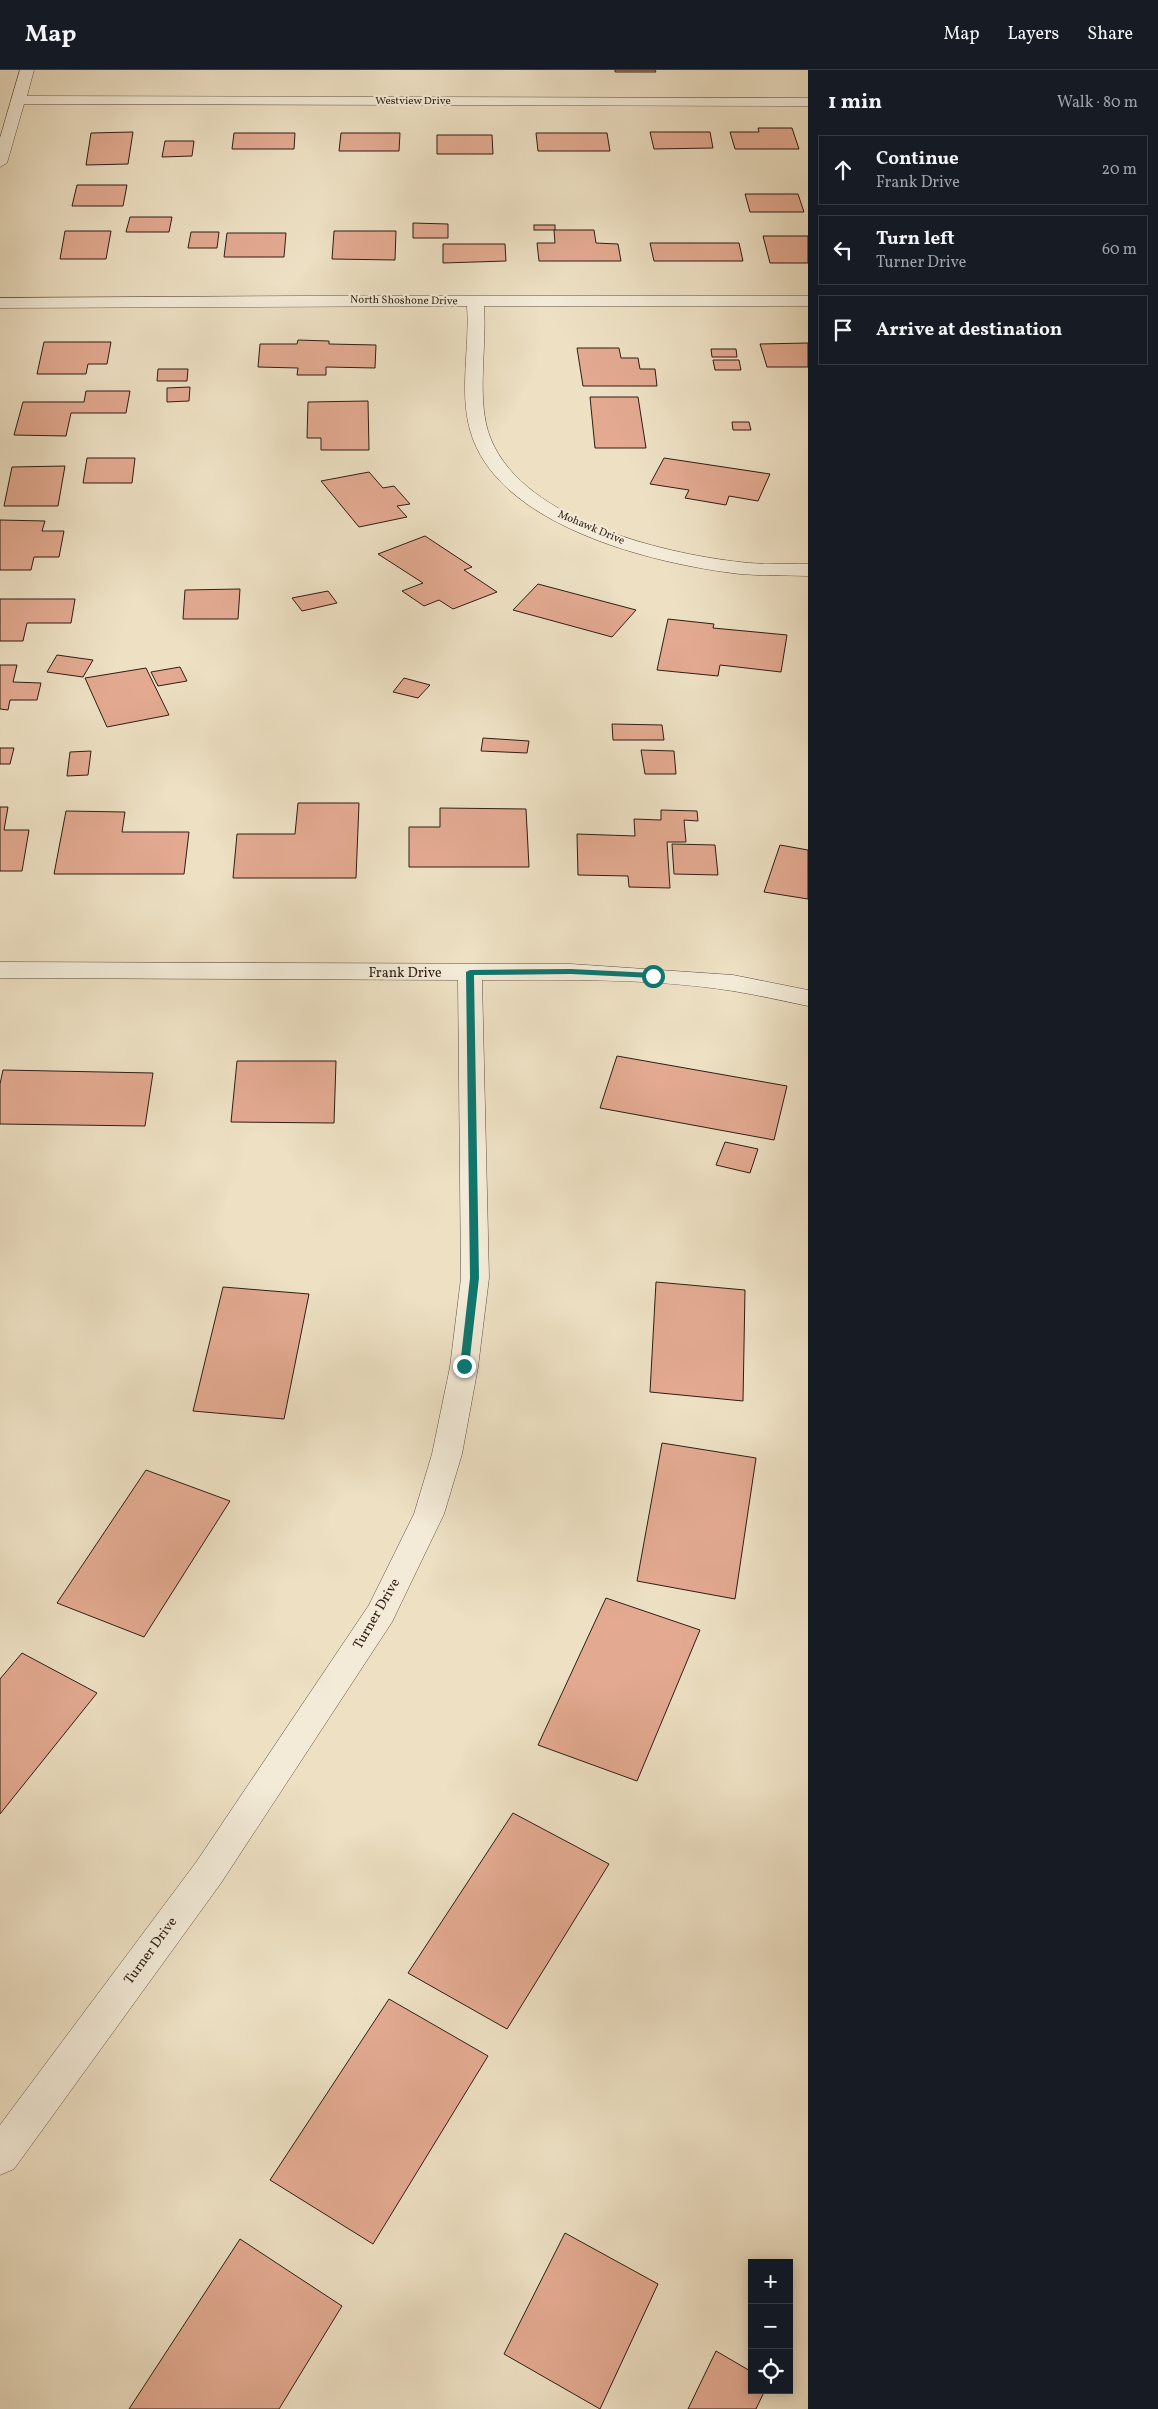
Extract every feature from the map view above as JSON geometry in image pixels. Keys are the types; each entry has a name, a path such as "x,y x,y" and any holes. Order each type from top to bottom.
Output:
{"street":[{"path":"0,162 27,70"},
{"name":"Westview Drive","path":"18,100 808,102"},
{"name":"North Shoshone Drive","path":"0,303 260,299 475,302 808,301"},
{"name":"Mohawk Drive","path":"475,302 478,324 476,386 479,431 488,455 512,486 562,518 618,541 660,553 741,568 808,570"},
{"name":"Frank Drive","path":"0,970 571,972 653,976 733,983 808,998"},
{"name":"Turner Drive","path":"0,2156 209,1872 381,1613 429,1514 447,1454 464,1366 475,1278 470,972"}],"building":[{"path":"615,70 655,70 656,72 615,72"},
{"path":"758,128 792,128 799,149 735,149 730,132 759,132"},
{"path":"133,132 128,164 86,165 91,133"},
{"path":"650,132 710,132 713,148 654,149"},
{"path":"234,133 295,133 294,149 232,149"},
{"path":"341,133 400,133 399,151 339,151"},
{"path":"536,133 607,133 610,151 538,151"},
{"path":"437,135 492,135 493,154 437,154"},
{"path":"165,141 194,141 192,156 162,157"},
{"path":"77,185 127,185 123,206 72,206"},
{"path":"745,194 798,194 804,212 750,212"},
{"path":"130,217 172,217 169,232 126,232"},
{"path":"413,223 448,224 448,238 413,238"},
{"path":"534,225 555,225 555,230 534,230"},
{"path":"554,230 594,230 596,243 618,244 621,261 539,261 537,243 555,243"},
{"path":"65,231 111,231 106,259 60,259"},
{"path":"334,231 396,231 395,260 332,259"},
{"path":"191,232 219,232 217,248 188,248"},
{"path":"227,233 286,233 284,257 224,257"},
{"path":"763,236 808,236 808,263 770,263"},
{"path":"650,243 739,243 743,261 654,261"},
{"path":"443,244 505,244 506,261 443,263"},
{"path":"298,340 329,341 329,344 376,345 375,368 326,367 326,375 297,375 298,368 258,367 260,344 297,344"},
{"path":"44,342 111,342 107,364 88,364 86,374 37,374"},
{"path":"808,343 808,367 767,367 760,344"},
{"path":"577,348 619,348 621,358 638,358 640,369 655,369 657,386 583,386"},
{"path":"711,349 736,349 737,357 712,357"},
{"path":"713,360 739,360 741,370 715,370"},
{"path":"158,369 188,369 187,381 157,381"},
{"path":"190,387 189,401 167,402 167,388"},
{"path":"86,391 130,391 126,413 71,413 66,436 14,435 23,402 84,402"},
{"path":"590,397 638,397 646,448 595,448"},
{"path":"368,401 369,450 321,450 321,438 307,438 308,402"},
{"path":"732,422 749,422 751,430 733,430"},
{"path":"87,458 135,458 132,483 83,483"},
{"path":"664,458 770,474 758,501 729,496 726,505 685,498 689,490 650,484"},
{"path":"65,466 58,506 4,506 12,467"},
{"path":"369,472 383,488 394,486 410,504 397,506 407,517 359,527 321,481"},
{"path":"0,520 45,521 42,531 64,531 59,557 34,557 31,570 0,570"},
{"path":"425,536 472,567 464,570 497,592 453,609 439,600 424,606 402,591 423,583 378,554"},
{"path":"538,584 636,610 612,637 513,610"},
{"path":"240,589 238,619 183,619 185,590"},
{"path":"328,591 337,603 302,611 292,598"},
{"path":"0,599 75,599 71,623 27,623 23,641 0,641"},
{"path":"668,619 714,624 713,628 787,635 781,672 720,665 718,676 657,670"},
{"path":"57,655 93,660 83,677 47,672"},
{"path":"0,665 17,665 13,682 41,683 37,700 10,700 8,710 0,709"},
{"path":"180,667 187,681 158,686 151,672"},
{"path":"146,668 169,715 107,727 85,678"},
{"path":"404,678 430,685 418,698 393,692"},
{"path":"612,724 662,725 664,740 613,740"},
{"path":"483,738 529,741 527,753 481,751"},
{"path":"0,748 14,748 10,764 0,764"},
{"path":"641,750 674,751 676,774 645,774"},
{"path":"91,751 88,775 67,776 70,752"},
{"path":"298,803 359,803 356,878 233,878 237,834 295,834"},
{"path":"0,807 8,807 4,830 29,830 22,871 0,871"},
{"path":"440,808 526,809 529,867 409,867 409,827 440,827"},
{"path":"661,810 697,811 698,821 684,820 686,842 667,842 670,888 629,887 628,876 578,875 577,834 635,836 634,819 661,820"},
{"path":"66,811 125,812 122,832 189,832 184,874 54,874"},
{"path":"672,844 715,845 718,875 674,874"},
{"path":"780,845 808,850 808,899 764,892"},
{"path":"617,1056 787,1086 774,1140 600,1108"},
{"path":"237,1061 336,1061 334,1123 231,1122"},
{"path":"3,1070 153,1073 145,1126 0,1124 0,1084"},
{"path":"725,1142 758,1149 750,1173 716,1165"},
{"path":"656,1282 745,1290 743,1401 650,1392"},
{"path":"223,1287 309,1294 284,1419 193,1411"},
{"path":"662,1443 756,1458 735,1599 637,1581"},
{"path":"146,1470 230,1501 144,1637 57,1603"},
{"path":"606,1598 700,1630 637,1781 538,1745"},
{"path":"22,1653 97,1693 0,1814 0,1679"},
{"path":"513,1813 609,1864 507,2029 408,1973"},
{"path":"389,1999 488,2056 373,2244 270,2180"},
{"path":"565,2233 658,2284 600,2409 504,2354"},
{"path":"240,2239 342,2306 279,2409 129,2409"},
{"path":"716,2351 748,2370 748,2394 763,2394 756,2409 688,2409"}],"route":[{"path":"464,1366 475,1278 470,972 571,972 653,976"}]}
